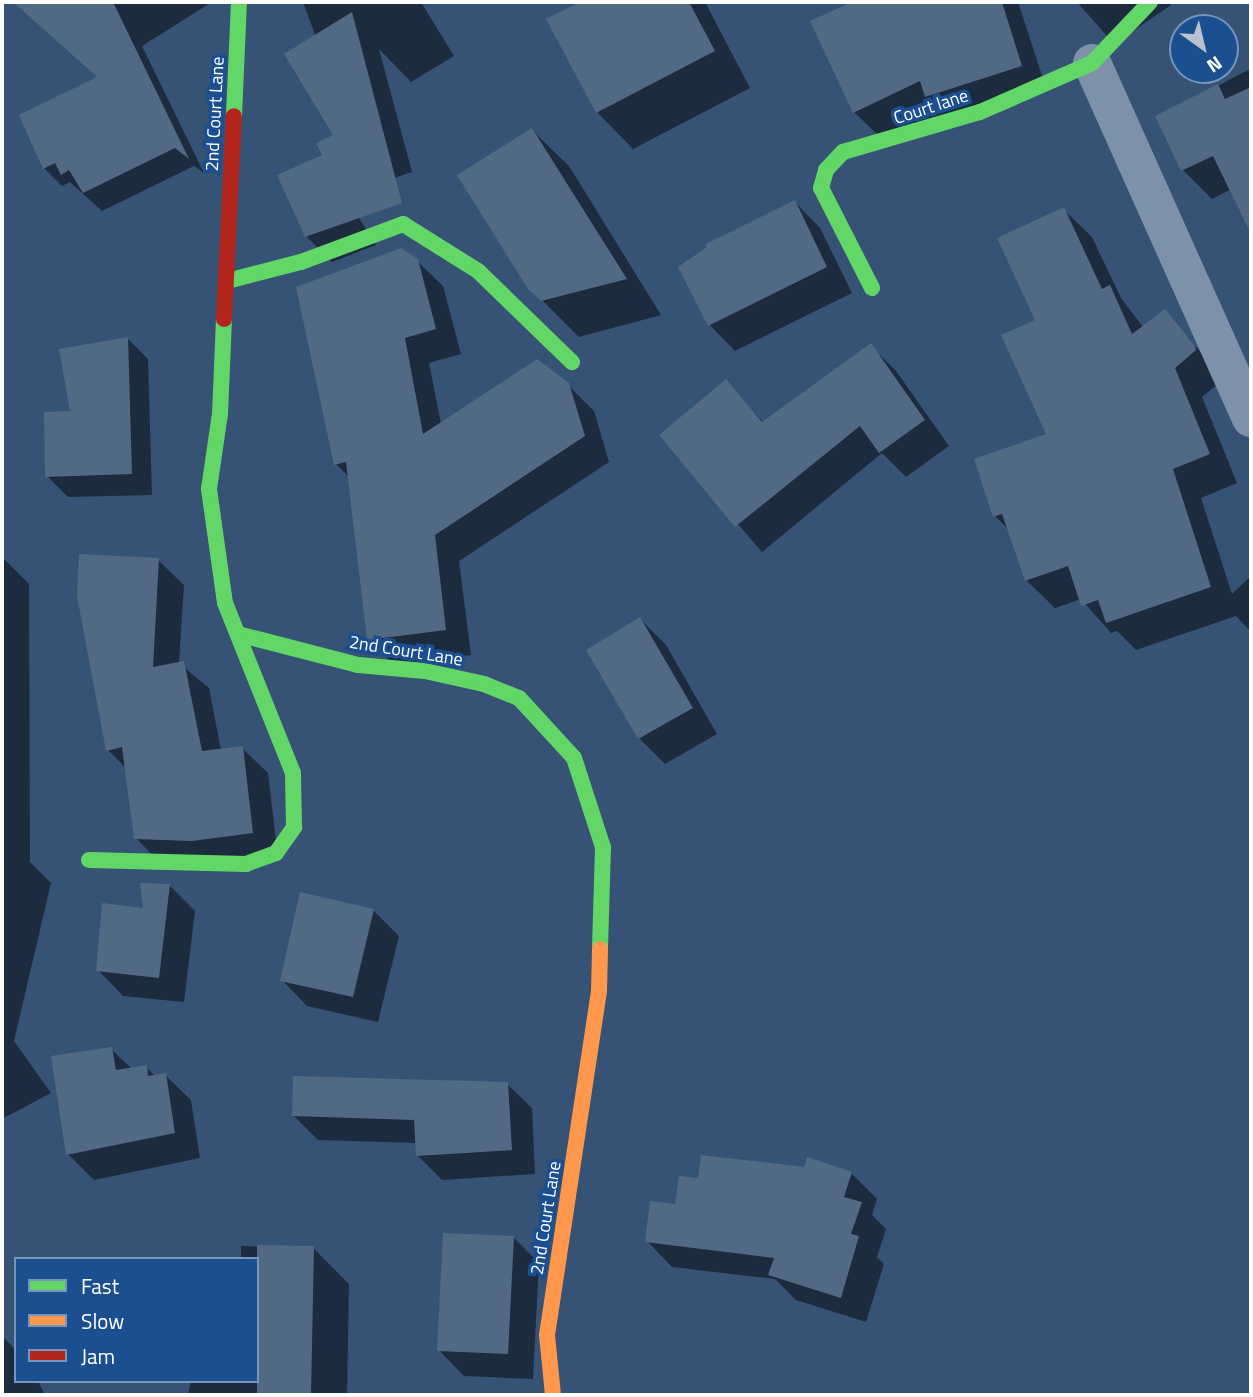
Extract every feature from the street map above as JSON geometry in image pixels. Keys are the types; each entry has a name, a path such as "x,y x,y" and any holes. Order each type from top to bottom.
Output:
{"street":[{"name":"2nd Court Lane","path":"239,2 220,414 209,489 225,603 238,634 358,665 425,671 484,684 520,698 575,758 603,847 599,991 547,1335 553,1395"},
{"name":"Court lane","path":"872,288 821,188 826,170 843,152 980,112 1091,64 1144,13 1150,2"},
{"path":"1091,64 1251,418"},
{"path":"227,281 300,262 403,224 426,234 478,271 572,362"},
{"path":"89,860 246,864 276,853 294,827 293,773 238,634"}],"building":[{"path":"13,2 113,2 189,159 175,148 83,193 69,170 61,175 55,163 43,169 19,115 97,77"},
{"path":"580,2 689,2 715,51 596,113 546,19"},
{"path":"852,2 1002,2 1022,66 925,97 920,81 853,113 810,21"},
{"path":"352,12 402,203 305,237 277,175 322,155 316,143 333,135 284,54"},
{"path":"1218,84 1225,99 1251,87 1251,234 1213,156 1181,171 1155,116"},
{"path":"532,128 627,279 541,301 528,289 457,175"},
{"path":"795,200 827,267 708,326 678,267 707,247 706,244"},
{"path":"1064,207 1102,289 1110,285 1132,334 1165,309 1195,346 1196,350 1175,368 1210,454 1173,469 1211,587 1106,623 1098,600 1081,606 1068,566 1025,581 1002,514 993,517 974,459 1046,434 1001,335 1035,320 997,238"},
{"path":"401,248 418,259 436,329 405,338 423,434 537,359 569,383 585,436 435,535 446,630 367,640 346,462 334,465 296,287"},
{"path":"128,337 132,474 45,477 44,412 70,411 59,349"},
{"path":"871,343 925,420 879,453 860,426 735,527 659,435 726,379 762,422"},
{"path":"79,554 159,558 153,667 184,661 202,751 243,746 253,833 192,841 134,839 122,747 106,751 77,596"},
{"path":"640,617 693,708 638,739 586,650"},
{"path":"140,883 170,884 159,978 96,971 102,903 143,908"},
{"path":"300,892 374,909 353,997 280,981"},
{"path":"112,1047 116,1070 147,1065 148,1076 166,1073 175,1133 66,1155 51,1056"},
{"path":"293,1076 508,1082 512,1150 416,1156 414,1120 292,1116"},
{"path":"701,1155 804,1167 807,1157 852,1172 844,1197 862,1202 851,1234 859,1236 841,1298 768,1275 774,1258 645,1242 650,1201 675,1204 679,1176 698,1178"},
{"path":"443,1233 514,1236 508,1354 437,1351"},
{"path":"257,1245 314,1246 311,1395 257,1395"}],"traffic: fast":[{"path":"234,116 239,2"},
{"path":"872,288 821,188 826,170 843,152 980,112 1092,63 1150,2"},
{"path":"227,281 301,262 403,224 478,271 572,362"},
{"path":"89,860 246,864 276,853 294,827 293,773 225,603 209,489 220,414 224,319"},
{"path":"238,634 358,665 425,671 484,684 519,698 574,758 603,847 600,949"}],"traffic: slow":[{"path":"553,1395 547,1335 599,991 600,949"}],"traffic: jam":[{"path":"224,319 234,116"}]}
